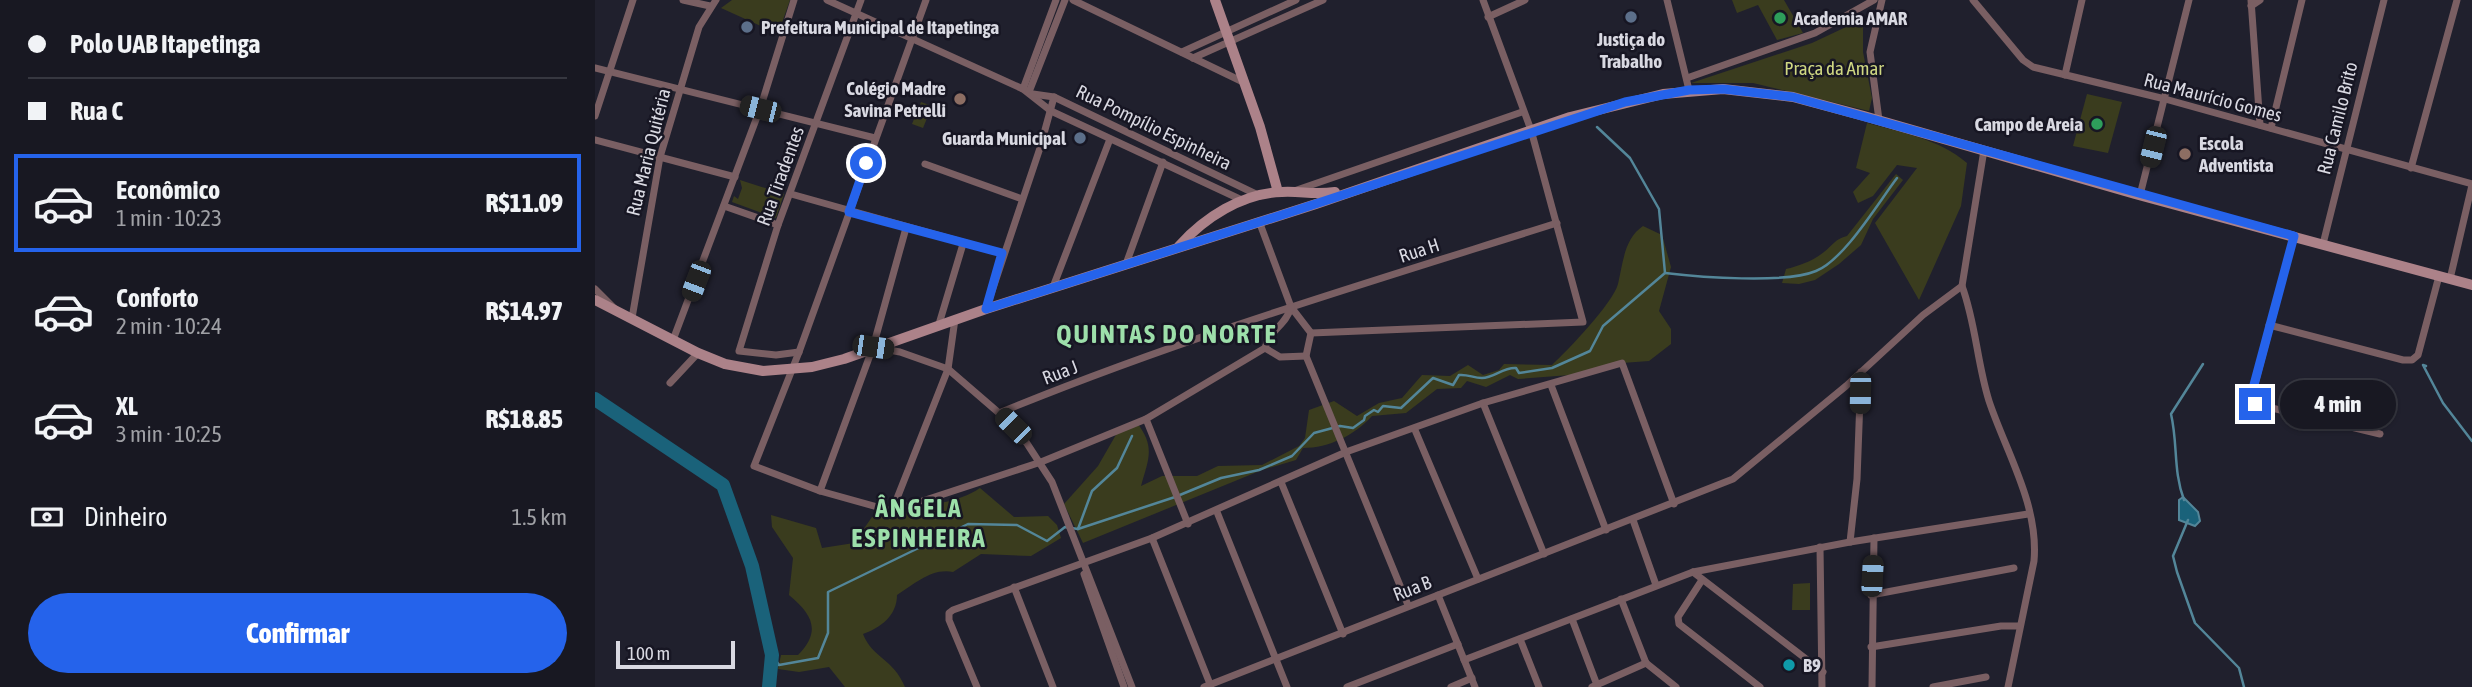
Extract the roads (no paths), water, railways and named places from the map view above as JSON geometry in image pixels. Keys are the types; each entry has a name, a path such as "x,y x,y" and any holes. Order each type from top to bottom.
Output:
{"main road":[{"path":"1215,0 1241,82 1291,212"},
{"path":"595,300 698,353 746,369 792,370 844,359 939,324 1291,212 1531,131 1625,102 1689,90 1763,92 1879,120 2140,195 2472,285"},
{"path":"1179,246 1213,216 1244,201 1285,192 1308,195 1353,189"}],"street":[{"path":"595,116 633,0"},
{"path":"683,0 713,3"},
{"path":"673,340 760,109 794,0"},
{"name":"Rua Pompílio Espinheira","path":"827,0 1028,92 1051,110 1244,201"},
{"name":"Rua Tiradentes","path":"799,352 776,355 739,351 778,225 861,0"},
{"path":"926,0 799,352 754,466 820,491 892,511 1041,462 1146,419 1265,348 1271,333 1289,316 1291,307"},
{"path":"1028,92 1056,0"},
{"path":"1028,92 1065,0"},
{"path":"1073,0 1241,82"},
{"path":"1193,58 1227,36 1296,0"},
{"path":"1182,52 1323,0"},
{"path":"1311,333 1583,322 1531,131 1483,0"},
{"path":"1488,17 1525,0"},
{"path":"1667,0 1689,90"},
{"path":"1687,78 1815,33 1874,0"},
{"path":"1879,120 1870,52 1882,0"},
{"name":"Rua Maurício Gomes","path":"1973,0 2023,60 2033,67 2165,99 2472,184"},
{"path":"2065,75 2082,0"},
{"path":"2140,195 2189,0"},
{"path":"2260,0 2251,3 2260,125"},
{"path":"2271,128 2302,0"},
{"name":"Rua Camilo Brito","path":"2323,244 2384,0"},
{"path":"2411,168 2457,0"},
{"name":"Rua Maria Quitéria","path":"632,318 638,267 660,157 699,27 713,3"},
{"path":"595,68 875,138"},
{"name":"Rua Pompílio Espinheira","path":"1028,92 1054,97 1260,196"},
{"path":"986,309 1054,97"},
{"path":"1285,192 1523,112"},
{"path":"1053,288 1110,138"},
{"path":"595,140 735,177"},
{"path":"1984,150 1962,286 1974,324 1990,401 2018,472 2035,553 2008,687"},
{"path":"1126,264 1163,162"},
{"path":"925,164 1022,199"},
{"path":"2450,279 2472,184"},
{"path":"791,194 1002,253"},
{"path":"725,206 778,225"},
{"path":"1259,221 1291,307 1311,333 1306,356 1408,605"},
{"name":"Rua H","path":"1291,307 1557,223"},
{"path":"820,491 873,347 906,228"},
{"path":"2294,236 2251,396 2253,402 2380,434"},
{"path":"939,324 964,244"},
{"path":"2269,325 2403,360 2412,360 2418,355 2439,276"},
{"name":"Rua B","path":"1207,686 1343,634 1408,605 1674,505 1733,479 1861,372 1913,323 1962,286"},
{"path":"595,289 617,311"},
{"name":"Rua J","path":"999,413 1063,387 1291,307"},
{"path":"892,511 948,369 955,319"},
{"path":"873,347 900,352 948,369 999,413 1041,462 1132,687"},
{"path":"1265,348 1280,357 1306,356"},
{"path":"670,383 698,353"},
{"path":"977,687 949,613 1014,587 1083,566 1188,524 1346,452 1415,430 1483,403 1622,363 1674,505"},
{"path":"1850,542 1857,479 1861,372"},
{"path":"1551,385 1606,530"},
{"path":"1483,403 1544,554"},
{"path":"1146,419 1188,524"},
{"path":"1415,430 1478,579"},
{"path":"1281,482 1343,634"},
{"path":"1217,512 1287,687"},
{"path":"1464,660 1693,572 1820,547 2028,514"},
{"path":"1633,520 1656,585"},
{"path":"1152,538 1207,686"},
{"path":"1871,687 1874,538"},
{"path":"1820,547 1822,687"},
{"path":"1083,566 1086,585 1124,687"},
{"path":"1871,595 2014,568"},
{"path":"1693,572 1823,672"},
{"path":"1702,580 1678,617 1679,624 1760,687"},
{"path":"1014,587 1053,687"},
{"path":"1438,595 1475,687"},
{"path":"1621,599 1646,663 1676,687"},
{"path":"1572,619 1594,686 1646,663"},
{"path":"1871,648 2001,625 2019,626"},
{"path":"1520,639 1539,687"},
{"path":"1346,687 1458,644"},
{"path":"1933,687 1986,677"},
{"path":"1451,687 1472,678"}],"water":[{"path":"2183,497 2198,512 2200,521 2195,526 2179,520 2179,500"}],"waterway":[{"path":"1078,529 1175,497 1221,478 1259,470 1292,456 1314,433 1340,426 1353,428 1364,420 1365,416 1374,410 1378,412 1383,406 1401,408 1433,378 1453,385 1459,375 1482,378 1511,368 1516,368 1519,373 1552,368 1590,351 1603,326 1665,273 1659,209 1630,158 1597,127"},
{"path":"1665,273 1720,278 1764,278 1816,271 1827,265 1849,243 1897,178"},
{"path":"2184,500 2178,479 2171,414 2203,364"},
{"path":"2426,366 2423,365 2443,403 2472,441"},
{"path":"595,399 723,485 752,566 772,655 769,687"},
{"path":"772,655 779,665 818,658 828,633 828,592 968,524 1017,525 1047,541 1065,527 1078,529 1092,491 1117,468 1132,436"},
{"path":"2188,520 2173,556 2177,572 2195,623 2239,668 2244,687"}],"place":[{"name":"Justiça do Trabalho","path":"1631,17"},
{"name":"Academia AMAR","path":"1780,18"},
{"name":"Prefeitura Municipal de Itapetinga","path":"747,27"},
{"name":"Colégio Madre Savina Petrelli","path":"960,99"},
{"name":"Campo de Areia","path":"2097,124"},
{"name":"Guarda Municipal","path":"1080,138"},
{"name":"Escola Adventista","path":"2185,154"},
{"name":"B9","path":"1789,665"}],"district":[{"name":"QUINTAS DO NORTE","path":"1167,334"},
{"name":"ÂNGELA ESPINHEIRA","path":"919,523"}],"park label":[{"name":"Praça da Amar","path":"1834,68"}]}
